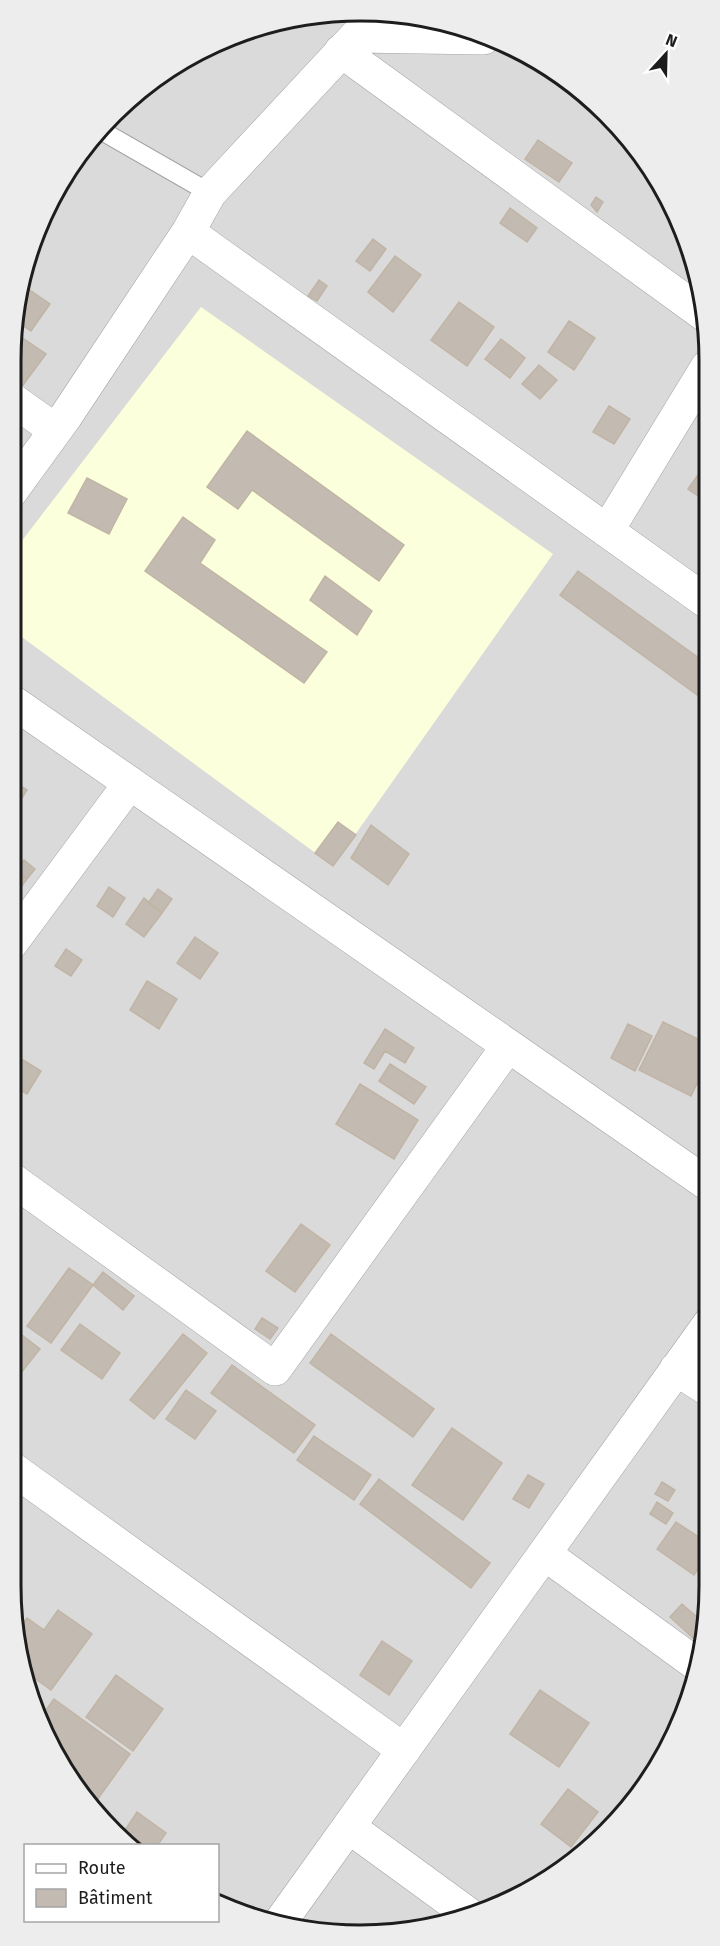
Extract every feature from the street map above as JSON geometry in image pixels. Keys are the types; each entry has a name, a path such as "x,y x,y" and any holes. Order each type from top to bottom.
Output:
{"street":[{"path":"350,35 694,307"},
{"path":"21,478 188,232 210,193 350,35 464,38"},
{"path":"188,232 699,596"},
{"path":"607,531 699,380"},
{"path":"21,406 55,430"},
{"path":"21,708 699,1178"},
{"path":"21,930 130,783"},
{"path":"21,1186 275,1369 508,1046"},
{"path":"285,1916 699,1338"},
{"path":"676,1369 699,1384"},
{"path":"21,1475 404,1750"},
{"path":"545,1554 690,1660"},
{"path":"349,1827 462,1909"}],"lane":[{"path":"107,134 210,193"}],"shaded area":[{"path":"382,22 448,33 490,47 530,66 584,105 615,136 654,191 673,230 687,272 696,316 699,360 699,1586 696,1630 687,1674 664,1736 642,1774 600,1826 548,1868 530,1880 490,1899 448,1913 404,1922 338,1924 272,1913 219,1894 219,1844 140,1844 136,1841 105,1810 66,1756 39,1695 24,1630 21,1586 21,360 24,316 33,272 56,210 66,190 91,154 105,136 136,105 191,66 251,39 316,24"},
{"path":"201,307 553,554 333,866 21,636 21,542"}],"building":[{"path":"538,140 572,163 559,182 525,159"},
{"path":"596,197 603,202 597,212 591,205"},
{"path":"510,208 537,228 527,242 500,223"},
{"path":"373,239 386,249 370,271 356,261"},
{"path":"395,256 421,275 393,312 368,292"},
{"path":"319,280 327,286 317,301 308,296"},
{"path":"29,290 50,304 31,331 23,326"},
{"path":"459,302 494,327 467,366 431,340"},
{"path":"569,321 595,338 574,370 548,352"},
{"path":"22,338 46,354 23,385 21,384"},
{"path":"501,339 525,358 510,378 485,359"},
{"path":"539,365 557,380 540,399 522,384"},
{"path":"609,406 630,419 614,444 593,432"},
{"path":"247,431 404,545 379,581 252,490 238,509 207,487"},
{"path":"699,473 699,497 688,489"},
{"path":"87,478 127,499 109,534 68,513"},
{"path":"183,517 215,540 200,563 327,652 304,683 145,571"},
{"path":"578,571 699,658 699,696 560,595"},
{"path":"325,576 372,611 357,635 310,600"},
{"path":"21,786 27,790 21,799"},
{"path":"338,822 356,835 333,866 315,853"},
{"path":"371,825 409,854 388,885 351,858"},
{"path":"24,860 35,869 27,879 21,875 21,864"},
{"path":"21,874 27,879 21,887"},
{"path":"109,887 125,898 113,917 97,906"},
{"path":"158,889 172,899 162,913 148,903"},
{"path":"144,898 162,913 144,937 126,924"},
{"path":"195,937 218,953 200,979 177,963"},
{"path":"66,949 82,960 71,976 55,966"},
{"path":"147,981 177,999 159,1029 130,1010"},
{"path":"663,1022 699,1040 699,1080 691,1096 639,1070"},
{"path":"628,1024 652,1036 635,1071 611,1058"},
{"path":"385,1029 414,1048 405,1063 385,1051 374,1069 364,1063"},
{"path":"21,1059 41,1071 27,1094 21,1090"},
{"path":"390,1064 426,1087 414,1104 379,1081"},
{"path":"360,1084 418,1120 394,1159 336,1124"},
{"path":"301,1224 330,1245 295,1292 266,1271"},
{"path":"69,1268 93,1285 51,1343 27,1326"},
{"path":"103,1272 134,1296 123,1310 93,1285"},
{"path":"262,1318 278,1328 270,1339 255,1329"},
{"path":"80,1324 120,1353 102,1379 61,1350"},
{"path":"21,1334 40,1349 21,1373"},
{"path":"183,1334 207,1353 154,1419 130,1400"},
{"path":"331,1334 434,1409 413,1437 310,1363"},
{"path":"232,1365 315,1425 294,1453 211,1393"},
{"path":"186,1390 216,1411 195,1439 166,1419"},
{"path":"452,1428 502,1463 463,1520 412,1485"},
{"path":"314,1436 371,1475 354,1500 297,1460"},
{"path":"528,1475 544,1484 529,1508 513,1499"},
{"path":"379,1479 490,1563 471,1588 360,1504"},
{"path":"662,1482 675,1490 668,1501 655,1494"},
{"path":"657,1502 673,1513 666,1524 650,1514"},
{"path":"676,1522 699,1537 699,1568 694,1575 657,1549"},
{"path":"682,1604 697,1617 694,1638 694,1639 670,1617"},
{"path":"58,1610 92,1634 51,1690 34,1678 23,1623 27,1618 44,1630"},
{"path":"382,1641 412,1661 389,1695 360,1675"},
{"path":"116,1675 163,1709 133,1751 86,1717"},
{"path":"540,1690 589,1723 559,1767 510,1734"},
{"path":"54,1699 130,1754 97,1800 66,1756 45,1711"},
{"path":"568,1789 598,1812 571,1847 541,1824"},
{"path":"137,1812 166,1833 158,1844 140,1844 125,1830"}]}
